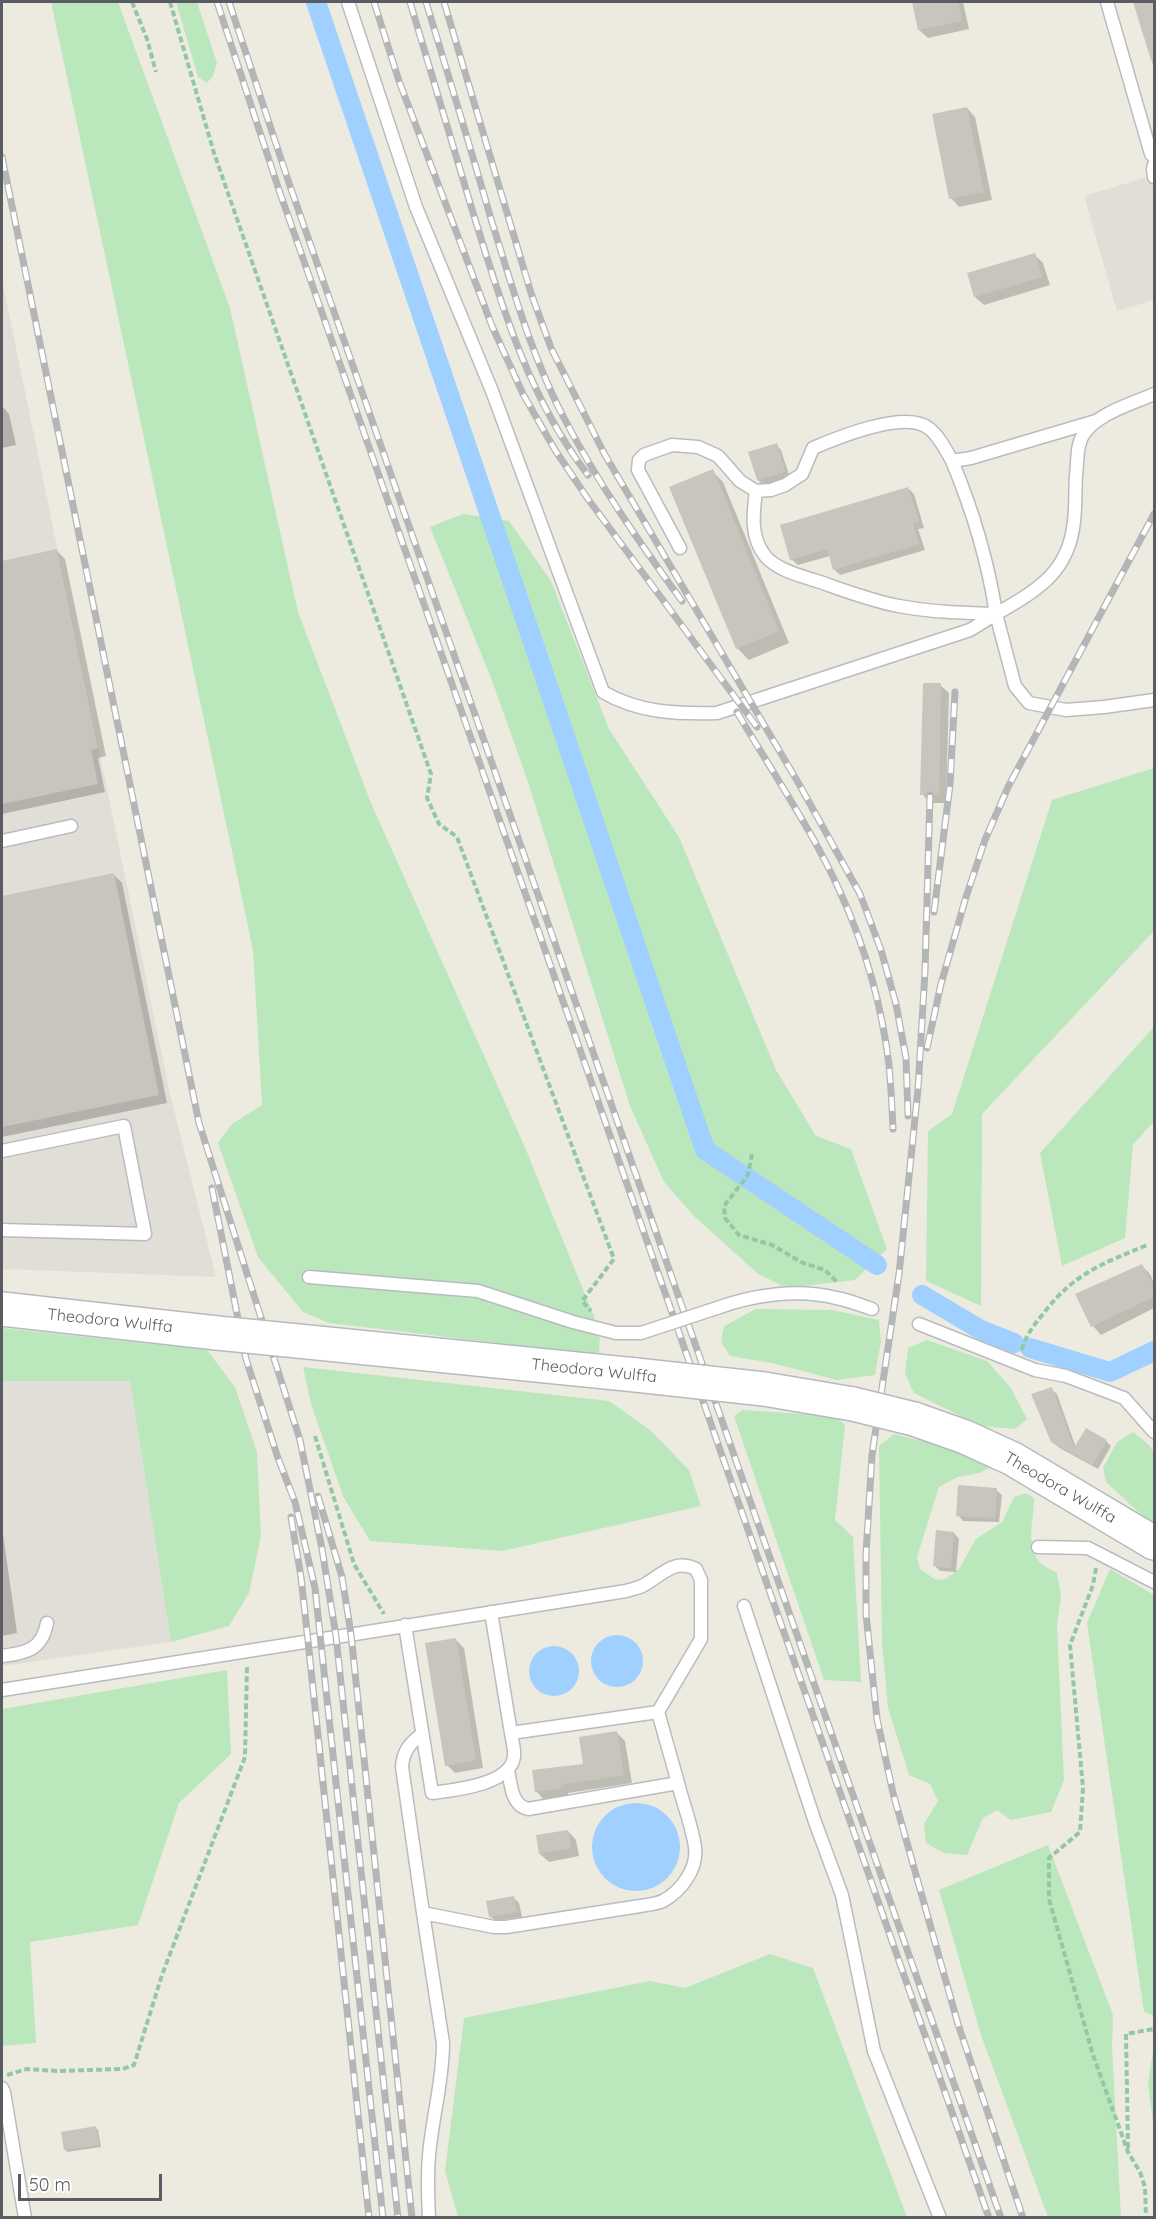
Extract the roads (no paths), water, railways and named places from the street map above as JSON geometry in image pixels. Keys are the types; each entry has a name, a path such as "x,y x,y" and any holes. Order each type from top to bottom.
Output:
{"street":[{"name":"Theodora Wulffa","path":"2,1309 764,1389 853,1404 914,1419 965,1437 1013,1459 1155,1543"}],"lane":[{"path":"348,2 416,207 492,391 603,692 616,700 673,714 717,713 970,630 1048,580 1070,543 1075,520 1078,448 1083,434 1096,421"},
{"path":"1107,2 1151,154 1155,157"},
{"path":"1155,165 1153,169 1155,177"},
{"path":"952,461 971,459 1096,421 1155,394"},
{"path":"680,548 638,470 639,460 644,455 672,445 698,447 718,456 740,481 756,491 771,490 785,485 802,474 813,448 887,423 914,422 928,427 952,461 964,489 984,550 996,614 1015,686 1029,703 1066,710 1155,700"},
{"path":"756,491 752,520 754,533 766,556 780,567 851,594 897,606 947,612 996,614"},
{"path":"2,841 71,826"},
{"path":"2,1151 124,1126 145,1234 2,1230"},
{"path":"309,1278 478,1291 573,1322 607,1330 641,1333 736,1302 771,1295 835,1297 872,1309"},
{"path":"919,1323 1035,1370 1066,1376 1124,1398 1155,1432"},
{"path":"1038,1547 1088,1548 1155,1582"},
{"path":"2,1690 626,1591 642,1586 671,1567 687,1564 696,1569 701,1580 701,1639 658,1712 695,1849 694,1862 689,1876 676,1891 661,1902 506,1927 494,1927 423,1913"},
{"path":"744,1606 815,1822 842,1895 874,2051 940,2217"},
{"path":"399,1626 432,1793 479,1786 508,1770 514,1757 490,1612"},
{"path":"2,1656 18,1654 36,1647 44,1635 47,1623"},
{"path":"511,1733 658,1712"},
{"path":"422,1734 402,1755 402,1767 443,2043 443,2065 429,2156 429,2217"},
{"path":"508,1770 514,1799 518,1805 528,1809 678,1783"},
{"path":"2,2088 25,2217"}],"water":[{"path":"612,1635 622,1635 631,1639 639,1647 643,1661 639,1675 631,1683 622,1687 612,1687 603,1683 595,1675 591,1666 591,1656 595,1647 603,1639"},
{"path":"554,1646 568,1650 575,1657 579,1671 575,1685 568,1692 554,1696 540,1692 533,1685 529,1671 533,1657 540,1650"},
{"path":"636,1803 653,1806 667,1816 677,1830 680,1847 677,1864 667,1878 653,1888 636,1891 619,1888 605,1878 595,1864 592,1847 595,1830 605,1816 619,1806"}],"waterway":[{"path":"316,2 705,1150 877,1265"},
{"path":"922,1295 981,1330 1014,1343"},
{"path":"1030,1348 1110,1372 1154,1351"}],"railway":[{"path":"217,2 279,190 989,2218"},
{"path":"229,2 290,186 1001,2218"},
{"path":"374,2 399,81 492,326 523,394 555,450 588,499 757,727"},
{"path":"410,2 505,312 548,413 588,475"},
{"path":"426,2 523,320 552,394 605,489 682,601"},
{"path":"444,2 531,293 551,348 605,455 799,784 860,894 881,950 896,1004 906,1058 908,1116"},
{"path":"2,157 199,1123 300,1440 322,1549 336,1636 398,2218"},
{"path":"927,1048 941,984 985,840 1008,787 1154,514"},
{"path":"934,912 950,785 955,692"},
{"path":"737,712 818,847 858,935 882,1021 889,1065 893,1129"},
{"path":"930,795 925,971 918,1089 899,1274 872,1455 866,1554 866,1614 877,1719 893,1793 958,2024 1023,2218"},
{"path":"212,1188 246,1359 278,1458 295,1502 315,1588 383,2218"},
{"path":"318,1496 342,1577 351,1634 412,2218"},
{"path":"291,1517 301,1577 369,2218"}]}
